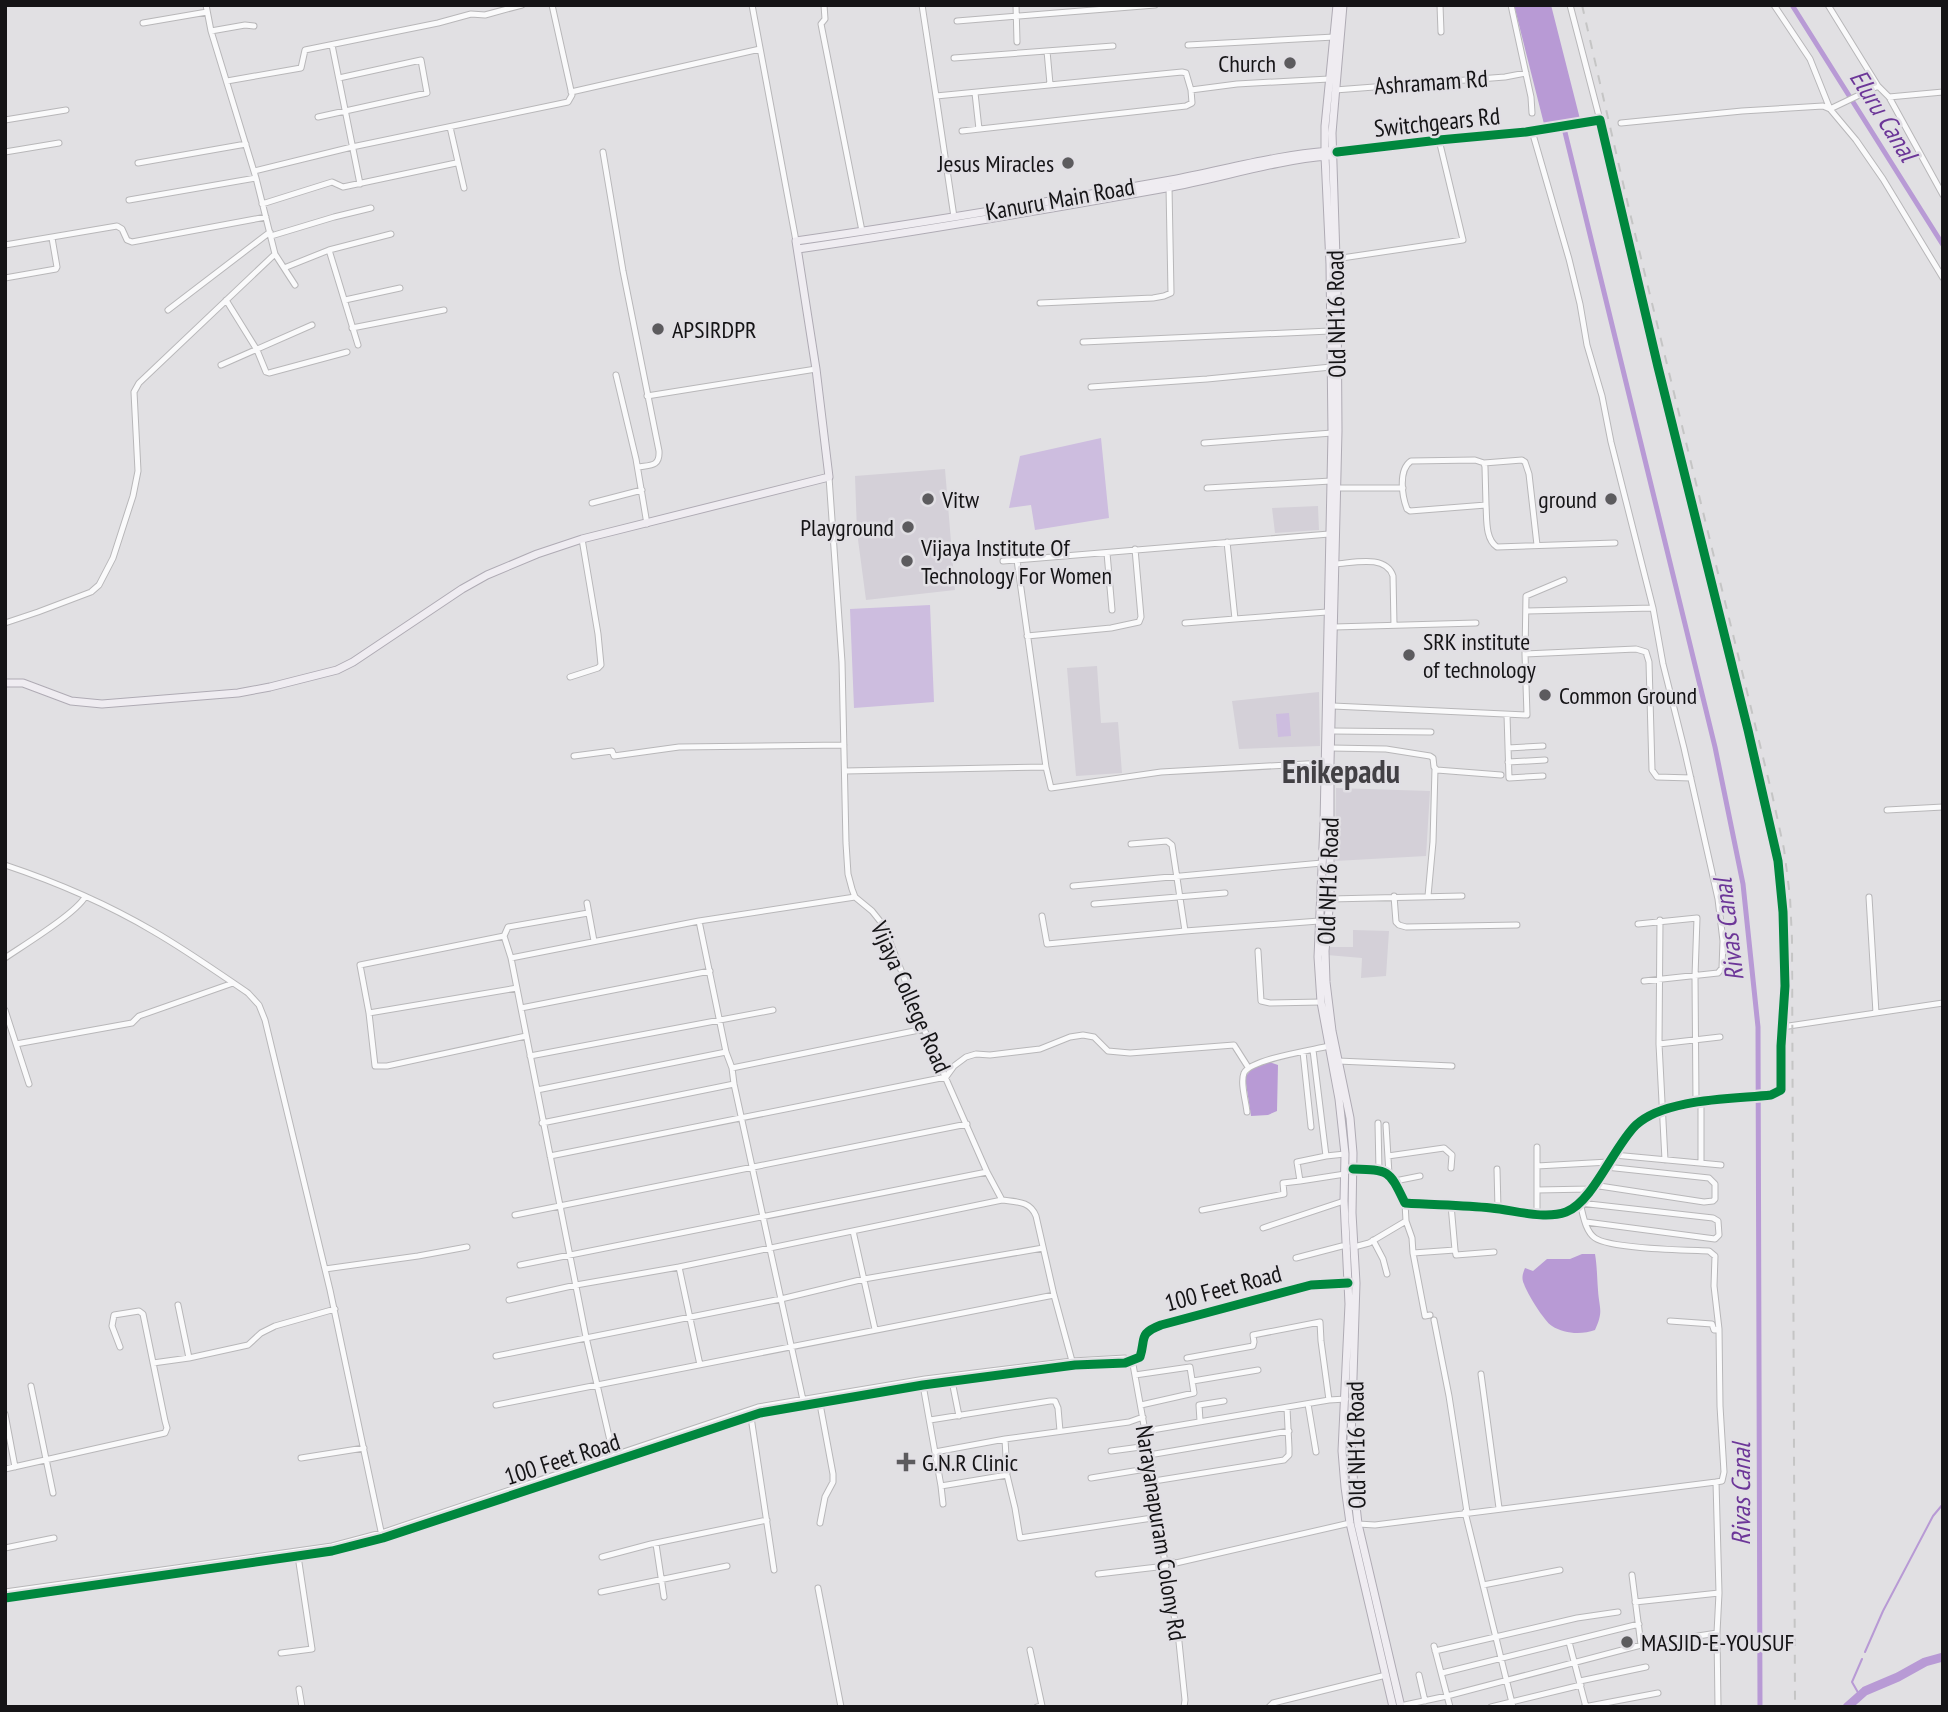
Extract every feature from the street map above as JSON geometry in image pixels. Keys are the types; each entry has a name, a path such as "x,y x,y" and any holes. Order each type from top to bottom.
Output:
{"main road":[{"name":"Old NH16 Road","path":"1337,5 1329,79 1330,331 1335,564 1330,899 1325,951 1326,982 1350,1118 1353,1169 1351,1246 1356,1338 1351,1466 1354,1524 1401,1706"},
{"name":"Old NH16 Road","path":"1343,5 1330,153 1335,259 1333,486 1329,534 1318,957 1321,1002 1339,1099 1345,1154 1345,1201 1351,1246"},
{"name":"Kanuru Main Road","path":"797,245 862,231 901,229 954,218 1169,187 1330,153"},
{"name":"Kanuru Main Road","path":"797,245 1032,207 1285,157 1330,153"},
{"path":"5,683 23,683 71,701 102,704 238,693 270,687 337,670 462,589 487,575 537,554 582,539 829,477 797,245"},
{"name":"Old NH16 Road","path":"1352,1283 1342,1451 1354,1524 1393,1707"}],"street":[{"path":"468,5 471,15"},
{"path":"227,81 301,68 305,50 471,15 485,15 522,5"},
{"path":"254,171 352,147 568,102 572,95 552,5"},
{"path":"752,5 797,245"},
{"path":"824,5 825,19 821,24 862,231"},
{"path":"922,5 954,218"},
{"path":"1016,5 1017,42"},
{"path":"957,20 1155,5"},
{"path":"1440,5 1441,32"},
{"path":"1511,5 1532,113"},
{"path":"1405,1203 1561,1213 1580,1203 1636,1125 1647,1117 1698,1102 1771,1095 1781,1090 1785,986 1783,912 1778,861 1570,5"},
{"path":"1774,5 1810,59 1832,108 1882,179 1943,278"},
{"path":"1828,5 1876,86 1889,97 1943,195"},
{"path":"143,23 206,9 256,178 275,254 295,285"},
{"path":"211,31 254,26"},
{"path":"1188,45 1334,37"},
{"path":"332,45 360,184"},
{"path":"954,58 1113,46"},
{"path":"571,92 760,49"},
{"path":"1047,51 1050,84"},
{"path":"318,117 427,93 421,60 339,78"},
{"path":"936,96 1182,72 1188,75 1192,103 1186,106 962,131"},
{"name":"Ashramam Rd","path":"1335,90 1505,77 1526,73"},
{"path":"1191,90 1237,83 1329,79"},
{"path":"1620,123 1742,111 1823,106 1832,108 1876,86"},
{"path":"1889,97 1943,92"},
{"path":"975,93 979,129"},
{"path":"5,120 66,110"},
{"name":"Switchgears Rd","path":"1330,153 1532,131 1600,120"},
{"path":"450,127 464,188"},
{"path":"1532,131 1569,258 1587,345 1602,396 1611,444 1653,608 1663,664 1719,905 1723,940 1722,968 1718,973 1644,981"},
{"path":"1335,259 1463,240 1439,140"},
{"path":"5,152 59,143"},
{"path":"138,163 246,144"},
{"path":"603,152 623,271 657,438 659,460 638,467"},
{"path":"262,204 332,182 343,187 458,162"},
{"path":"129,200 256,178"},
{"path":"1040,303 1153,298 1171,293 1169,187"},
{"path":"168,310 271,234 371,208"},
{"path":"5,246 117,226 122,229 127,240 132,242 266,217"},
{"path":"284,268 329,250 391,234"},
{"path":"5,278 55,270 57,267 52,239"},
{"path":"329,250 358,345"},
{"path":"5,622 91,592 99,585 113,558 138,471 134,392 139,383 275,254"},
{"path":"345,300 400,288"},
{"path":"226,300 256,348 266,372 271,373 347,352"},
{"path":"352,328 444,310"},
{"path":"221,365 312,325"},
{"path":"1083,342 1330,331"},
{"path":"1091,387 1331,367"},
{"path":"647,396 816,369"},
{"path":"616,374 638,467 647,524"},
{"path":"1203,443 1332,433"},
{"path":"1486,505 1410,511 1405,505 1403,469 1411,461 1475,460 1484,463 1522,460 1529,474 1537,545"},
{"path":"1484,463 1489,539 1492,545 1615,543"},
{"name":"Vijaya College Road","path":"829,477 842,663 848,874 855,897 872,911 885,932 924,1029 1002,1200"},
{"path":"1207,488 1403,488"},
{"path":"592,503 642,490"},
{"path":"1003,561 1329,534"},
{"path":"570,677 601,665 582,539"},
{"path":"1227,542 1235,619"},
{"path":"1027,636 1111,628 1141,620 1135,549"},
{"path":"1107,552 1112,610"},
{"path":"1017,560 1050,792 1141,774 1189,769 1324,763"},
{"path":"1335,564 1376,562 1391,569 1394,625"},
{"path":"1333,706 1527,715 1526,596 1564,580"},
{"path":"1527,611 1653,608"},
{"path":"1185,622 1328,611"},
{"path":"1334,627 1476,623"},
{"path":"1525,654 1636,649 1646,652 1649,662 1652,770 1657,777 1691,778"},
{"path":"1507,715 1509,778 1543,776"},
{"path":"1332,731 1431,732"},
{"path":"574,756 612,751 614,756 679,747 844,745"},
{"path":"1508,748 1544,746"},
{"path":"1331,747 1386,750 1430,756 1434,760 1433,842 1428,897"},
{"path":"1508,762 1545,760"},
{"path":"845,771 1046,767"},
{"path":"1435,769 1501,775"},
{"path":"1887,810 1943,807"},
{"path":"1131,844 1170,842 1185,931"},
{"path":"1073,886 1322,863"},
{"path":"5,865 41,877 152,930 248,993 259,1005 265,1020 326,1269 382,1536"},
{"path":"1094,904 1225,893"},
{"path":"1394,896 1396,922 1406,927 1517,925"},
{"path":"1330,899 1462,896"},
{"path":"5,957 67,914 85,897"},
{"path":"511,958 699,921 855,897"},
{"path":"1869,897 1876,1013"},
{"path":"587,903 594,940"},
{"path":"588,913 508,927 504,936 511,958 596,1386 615,1456"},
{"path":"1042,916 1047,944 1320,921"},
{"path":"1638,924 1697,918 1695,1040 1701,1163"},
{"path":"1660,920 1659,1044 1665,1160"},
{"path":"699,921 803,1403"},
{"path":"504,936 360,965 375,1066 387,1066 526,1036"},
{"path":"1258,951 1261,1001 1321,1002"},
{"path":"521,1007 710,971"},
{"path":"16,1044 131,1023 139,1016 233,983"},
{"path":"369,1013 517,988"},
{"path":"1782,1027 1943,1003"},
{"path":"5,1010 29,1084"},
{"path":"530,1056 773,1010"},
{"path":"732,1068 924,1029"},
{"path":"550,1156 946,1077 954,1066 966,1057 1040,1049 1070,1037 1083,1035 1094,1037 1108,1051 1130,1053 1234,1045 1248,1067"},
{"path":"1659,1044 1720,1037"},
{"path":"1247,1112 1243,1080 1248,1067 1329,1046"},
{"path":"1314,1050 1326,1156"},
{"path":"537,1090 726,1052"},
{"path":"1303,1052 1311,1127"},
{"path":"1338,1061 1452,1066"},
{"path":"542,1123 734,1084"},
{"path":"1378,1123 1379,1171"},
{"path":"515,1215 967,1124"},
{"path":"1386,1125 1389,1174"},
{"path":"1536,1213 1537,1147"},
{"path":"1388,1156 1444,1148 1452,1155 1451,1168"},
{"path":"1300,1181 1297,1163 1345,1154"},
{"path":"1614,1155 1721,1166"},
{"path":"1537,1167 1608,1164 1709,1178 1716,1184 1715,1199 1704,1202 1592,1187 1537,1190"},
{"path":"1353,1169 1389,1174 1405,1203 1406,1221 1412,1238 1425,1316 1432,1318 1449,1396 1466,1512 1512,1704"},
{"path":"1497,1169 1498,1209"},
{"path":"520,1265 987,1172"},
{"path":"1202,1210 1284,1194 1283,1183 1345,1174"},
{"path":"1395,1181 1420,1176"},
{"path":"509,1300 1002,1200 1027,1204 1033,1208 1072,1361"},
{"path":"1263,1228 1345,1201"},
{"path":"1098,1574 1166,1566 1354,1524 1375,1525 1722,1481 1724,1472 1719,1329 1714,1286 1715,1256 1713,1253 1633,1247 1602,1241 1589,1232 1580,1203"},
{"path":"1580,1203 1713,1218 1717,1221 1719,1235 1712,1239 1586,1222"},
{"path":"1451,1205 1456,1255 1494,1252"},
{"path":"1296,1258 1373,1240 1406,1221"},
{"path":"853,1231 875,1329"},
{"path":"1373,1240 1387,1274"},
{"path":"326,1269 467,1247"},
{"path":"496,1356 864,1279 1043,1248"},
{"path":"1413,1253 1455,1250"},
{"path":"679,1267 700,1364"},
{"name":"100 Feet Road","path":"5,1592 332,1546 382,1536 758,1407 820,1404 952,1381 1075,1365 1125,1363 1140,1357 1144,1336 1161,1325 1311,1285 1352,1283"},
{"path":"496,1405 1054,1295"},
{"path":"178,1306 189,1358"},
{"path":"153,1363 248,1345 261,1333 275,1326 335,1309"},
{"path":"5,1469 165,1433 167,1428 143,1314 139,1311 114,1315 112,1326 120,1347"},
{"path":"1670,1321 1712,1324 1714,1330 1719,1329"},
{"path":"1187,1358 1253,1346 1253,1335 1320,1322 1329,1400"},
{"name":"100 Feet Road","path":"5,1598 332,1551 760,1413 803,1403 925,1379 1072,1361 1125,1358 1131,1360"},
{"name":"Narayanapuram Colony Rd","path":"1131,1360 1160,1517 1179,1643 1184,1707"},
{"path":"1135,1375 1190,1367 1193,1381 1194,1393 1141,1405"},
{"path":"1193,1381 1258,1370"},
{"path":"1481,1374 1500,1508"},
{"path":"952,1381 958,1416"},
{"path":"923,1385 943,1504"},
{"path":"31,1386 54,1493"},
{"path":"1146,1431 1346,1399"},
{"path":"930,1420 1020,1404 1055,1401 1060,1431"},
{"path":"1200,1422 1199,1405 1224,1401"},
{"path":"820,1404 833,1482 825,1497 820,1523"},
{"path":"1308,1404 1316,1452"},
{"path":"1154,1481 1284,1460 1289,1454 1287,1408"},
{"path":"5,1414 15,1467"},
{"path":"751,1417 774,1570"},
{"path":"935,1452 1005,1439 1129,1422 1143,1417"},
{"path":"1149,1455 1289,1431"},
{"path":"1005,1439 1007,1475 1020,1538 1160,1517"},
{"path":"1111,1451 1148,1446"},
{"path":"301,1458 364,1448"},
{"path":"1091,1478 1152,1468"},
{"path":"941,1486 1007,1475"},
{"path":"1716,1482 1718,1707"},
{"path":"602,1557 767,1520"},
{"path":"5,1548 54,1538"},
{"path":"656,1544 664,1597"},
{"path":"281,1653 312,1649 298,1556"},
{"path":"1166,1566 1176,1563"},
{"path":"601,1592 727,1566"},
{"path":"1483,1585 1560,1570"},
{"path":"1632,1575 1641,1645"},
{"path":"818,1588 841,1707"},
{"path":"1636,1602 1719,1593"},
{"path":"1450,1707 1435,1648 1618,1612"},
{"path":"1442,1673 1639,1624"},
{"path":"1401,1706 1641,1645 1717,1633"},
{"path":"1569,1642 1586,1707 1658,1693"},
{"path":"1030,1650 1042,1706 1037,1707"},
{"path":"1492,1707 1512,1704 1580,1683 1646,1667"},
{"path":"1269,1707 1273,1703 1387,1675"},
{"path":"1419,1675 1425,1700"},
{"path":"299,1689 302,1707"}],"shaded area":[{"path":"1514,5 1551,5 1580,119 1544,124"},
{"path":"1101,438 1109,518 1035,530 1031,505 1009,508 1020,456"},
{"name":"Vijaya Institute Of Technology For Women","path":"945,469 955,590 866,600 857,532 855,476"},
{"path":"1318,506 1319,530 1275,533 1272,508"},
{"path":"930,605 934,702 854,708 850,609"},
{"path":"1097,666 1101,723 1118,722 1122,773 1076,776 1067,668"},
{"path":"1319,692 1320,746 1239,749 1232,701"},
{"path":"1289,713 1291,736 1278,737 1276,714"},
{"path":"1336,788 1430,791 1426,856 1335,861"},
{"path":"1353,930 1389,931 1386,976 1361,978 1362,958 1327,955 1328,947 1353,947"},
{"path":"1269,1062 1278,1065 1277,1111 1268,1115 1251,1116 1245,1077 1252,1069"},
{"path":"1582,1254 1595,1254 1599,1318 1595,1330 1567,1332 1557,1329 1545,1319 1529,1294 1523,1276 1525,1268 1533,1271 1547,1259 1570,1259"}],"waterway":[{"name":"Eluru Canal","path":"1792,5 1943,245"},
{"name":"Rivas Canal","path":"1563,124 1715,747 1743,884 1758,1027 1760,1707"},
{"path":"1865,1652 1883,1611 1933,1516 1943,1504"},
{"path":"1847,1707 1865,1691 1925,1662 1943,1657"},
{"path":"1860,1696 1852,1682 1862,1659"}],"railway":[{"path":"1582,5 1784,849 1792,939 1795,1707"}],"cycle path":[{"path":"1337,152 1526,132 1600,120 1778,861 1783,912 1785,986 1781,1090 1771,1095 1700,1101 1664,1109 1649,1116 1628,1134 1585,1197 1566,1212 1539,1215 1480,1207 1405,1203 1387,1174 1353,1169"},
{"path":"5,1598 332,1551 383,1538 760,1413 923,1385 1075,1365 1125,1363 1140,1357 1144,1337 1161,1325 1311,1285 1348,1283"}],"place":[{"name":"Church","path":"1290,63"},
{"name":"Jesus Miracles","path":"1068,163"},
{"name":"APSIRDPR","path":"658,329"},
{"name":"Vitw","path":"928,499"},
{"name":"ground","path":"1611,499"},
{"name":"Playground","path":"908,527"},
{"name":"Vijaya Institute Of Technology For Women","path":"907,561"},
{"name":"SRK institute of technology","path":"1409,655"},
{"name":"Common Ground","path":"1545,695"},
{"name":"G.N.R Clinic","path":"906,1462"},
{"name":"MASJID-E-YOUSUF","path":"1627,1642"}],"district":[{"name":"Enikepadu","path":"1341,771"}]}
